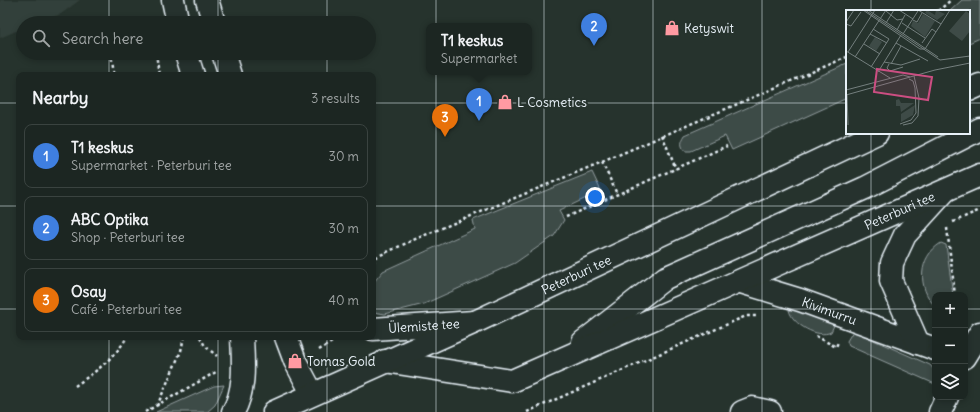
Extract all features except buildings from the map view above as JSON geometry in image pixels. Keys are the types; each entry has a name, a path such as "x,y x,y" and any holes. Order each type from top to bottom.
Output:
{"main road":[{"path":"173,0 176,16"},
{"path":"207,0 212,16"},
{"path":"188,60 192,72"},
{"path":"225,60 229,72"},
{"path":"970,90 980,85"},
{"path":"559,362 665,278 865,188 980,129"},
{"name":"Peterburi tee","path":"274,412 312,393 475,322 875,134"},
{"name":"Peterburi tee","path":"385,361 512,381 559,362 980,175"},
{"name":"Kivimurru","path":"926,346 891,281 892,263 905,235 944,192"},
{"name":"Kivimurru","path":"740,282 800,300 926,346"},
{"name":"Ülemiste tee","path":"376,329 475,322"},
{"path":"968,352 980,333"},
{"path":"233,412 241,392 244,367 242,340"},
{"path":"287,340 295,361 312,393"},
{"path":"968,361 980,367"},
{"path":"940,412 946,400"},
{"path":"742,412 752,408 770,412"}],"path":[{"path":"939,10 951,0"},
{"path":"376,257 846,57"},
{"path":"111,60 113,72"},
{"path":"157,60 159,72"},
{"path":"662,135 676,169"},
{"path":"566,217 727,146"},
{"path":"602,162 617,194"},
{"path":"942,228 980,210"},
{"path":"947,226 955,292"},
{"path":"527,412 746,316 762,316"},
{"path":"810,333 836,347 847,318"},
{"path":"75,386 99,369 125,340"},
{"path":"157,407 181,351 183,340"},
{"path":"202,340 205,346 222,360"}],"shaded area":[{"path":"0,0 80,0 61,14 56,16 16,16 16,31 0,38"},
{"path":"962,0 980,0 980,38 970,43 970,10 951,10"},
{"path":"846,64 846,98 732,150 725,136 691,151 685,151 682,147 682,142 685,135"},
{"path":"592,172 601,191 559,211 564,220 554,236 515,263 424,304 385,314 376,312 376,279 383,271 475,229 473,220"},
{"path":"941,243 946,245 953,292 932,292 932,302 925,291 923,273 924,264 933,249"},
{"path":"789,310 800,310 835,323 831,332 826,334 813,332 800,325 791,315"},
{"path":"853,331 930,365 932,367 932,383 849,346 847,341"},
{"path":"224,385 215,405 207,412 156,412 214,386"}],"place":[{"name":"Ketyswit","path":"672,28"},
{"name":"ABC Optika","path":"594,46"},
{"name":"L Cosmetics","path":"505,102"},
{"name":"T1 keskus","path":"479,121"},
{"name":"Osay","path":"445,137"},
{"name":"Tomas Gold","path":"295,361"}]}
